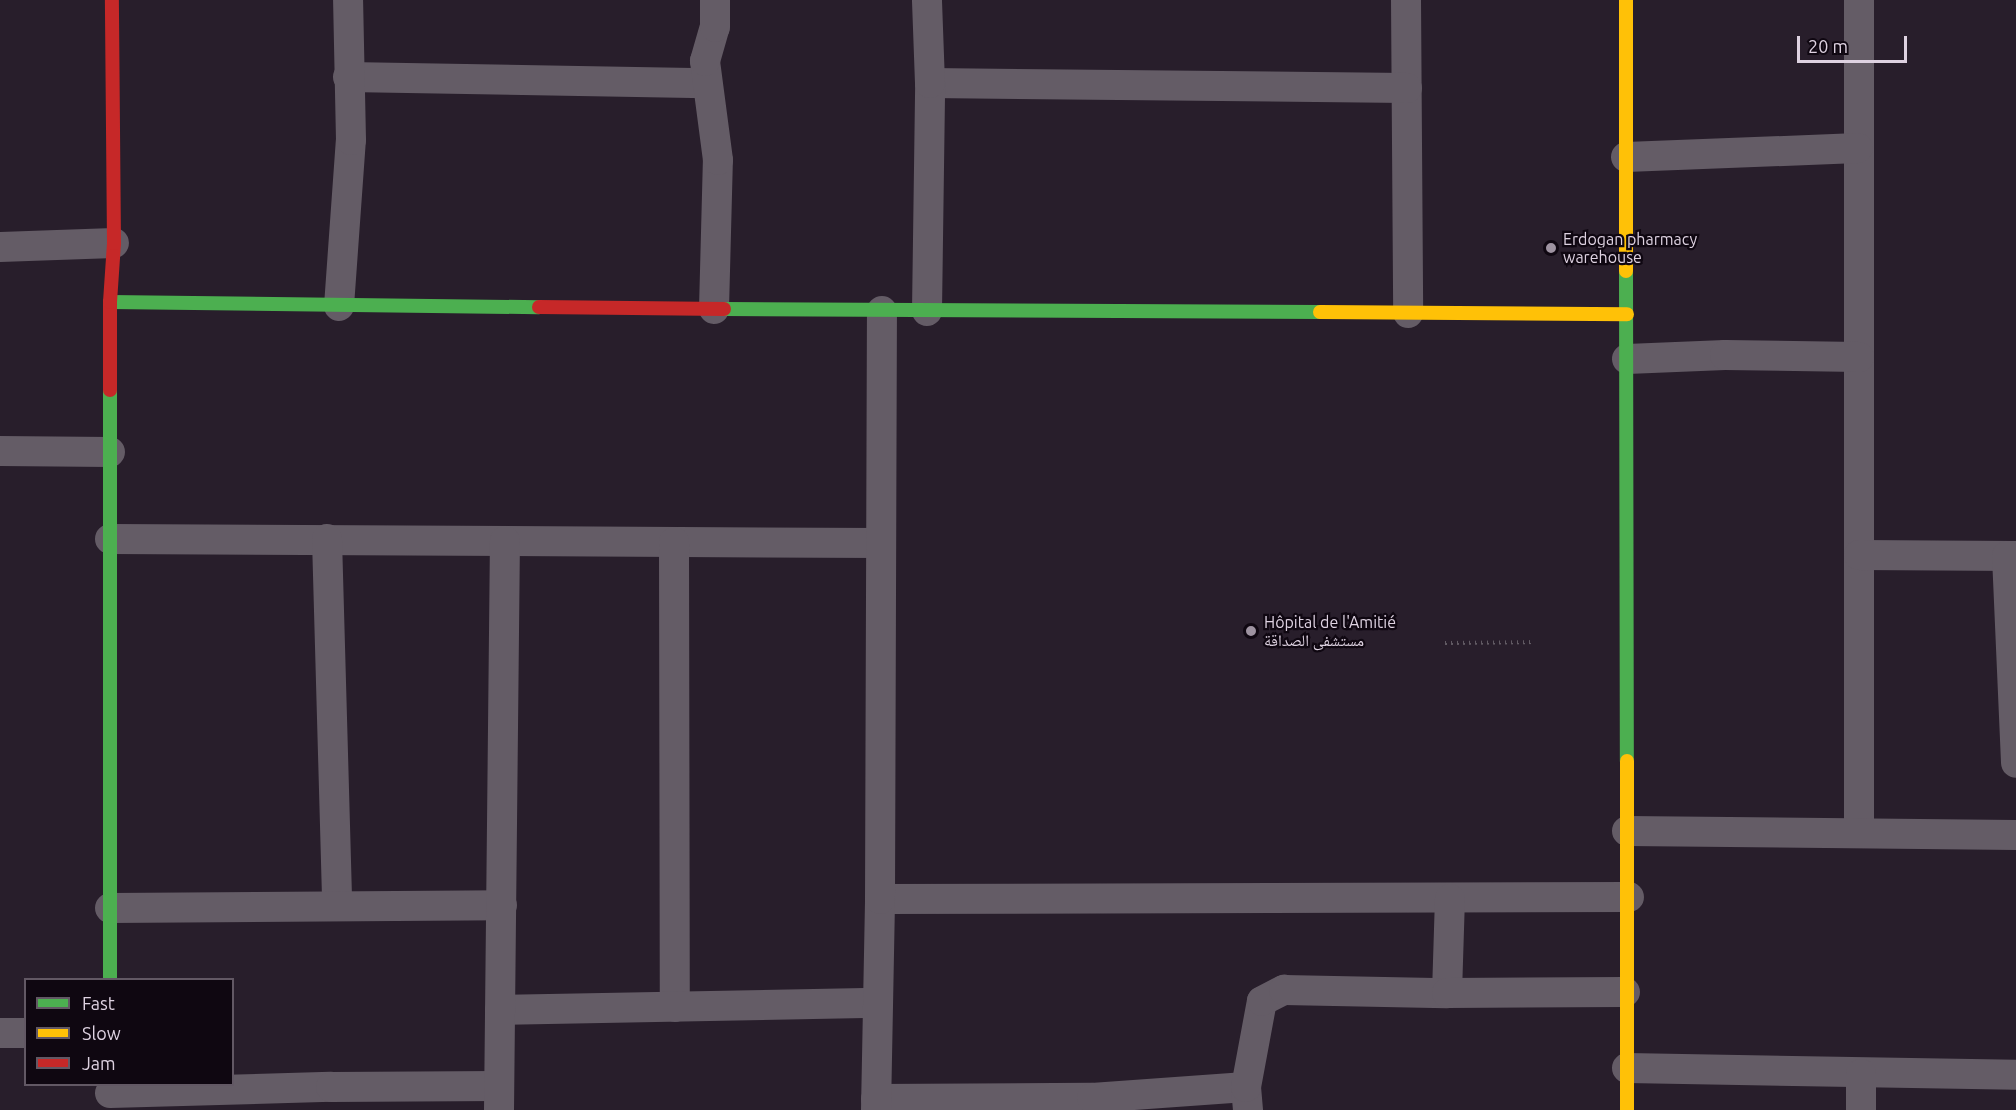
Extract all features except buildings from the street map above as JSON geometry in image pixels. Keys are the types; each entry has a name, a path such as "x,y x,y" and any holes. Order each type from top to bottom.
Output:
{"street":[{"path":"110,978 110,302 114,243 112,0"},
{"path":"339,306 351,140 348,0"},
{"path":"714,309 718,160 705,61 715,27 715,0"},
{"path":"927,0 930,83 927,311"},
{"path":"1406,0 1408,313"},
{"path":"1626,0 1629,897 1625,992 1627,1110"},
{"path":"1859,0 1859,833"},
{"path":"348,77 708,83"},
{"path":"930,83 1407,88"},
{"path":"1626,157 1858,148"},
{"path":"0,247 114,243"},
{"path":"110,302 882,311 1627,314"},
{"path":"882,311 880,900 876,1104 1092,1104 1247,1098 1262,1001 1284,990 1447,993 1625,992"},
{"path":"1627,359 1725,355 1859,357"},
{"path":"0,451 110,452"},
{"path":"110,539 880,543"},
{"path":"327,539 337,906"},
{"path":"110,1096 499,1098 505,541"},
{"path":"674,542 675,1007"},
{"path":"1859,555 2011,556 2016,764"},
{"path":"1627,831 2016,835"},
{"path":"880,900 1629,897"},
{"path":"1447,993 1450,899"},
{"path":"110,908 502,905"},
{"path":"500,1010 878,1003"},
{"path":"0,1033 24,1033"},
{"path":"1627,1068 2016,1075"},
{"path":"1861,1074 1861,1110"}],"path":[{"path":"1446,643 1535,642"}],"traffic: fast":[{"path":"1626,271 1627,761"},
{"path":"110,302 539,307"},
{"path":"724,309 1320,312"},
{"path":"110,390 110,978"}],"traffic: slow":[{"path":"1626,0 1626,271"},
{"path":"1320,312 1627,314"},
{"path":"1627,761 1627,1110"}],"traffic: jam":[{"path":"110,390 110,302 114,243 112,0"},
{"path":"539,307 724,309"}],"place":[{"name":"Erdogan pharmacy warehouse","path":"1551,248"},
{"name":"Hôpital de l'Amitié مستشفى الصداقة","path":"1251,631"}]}
